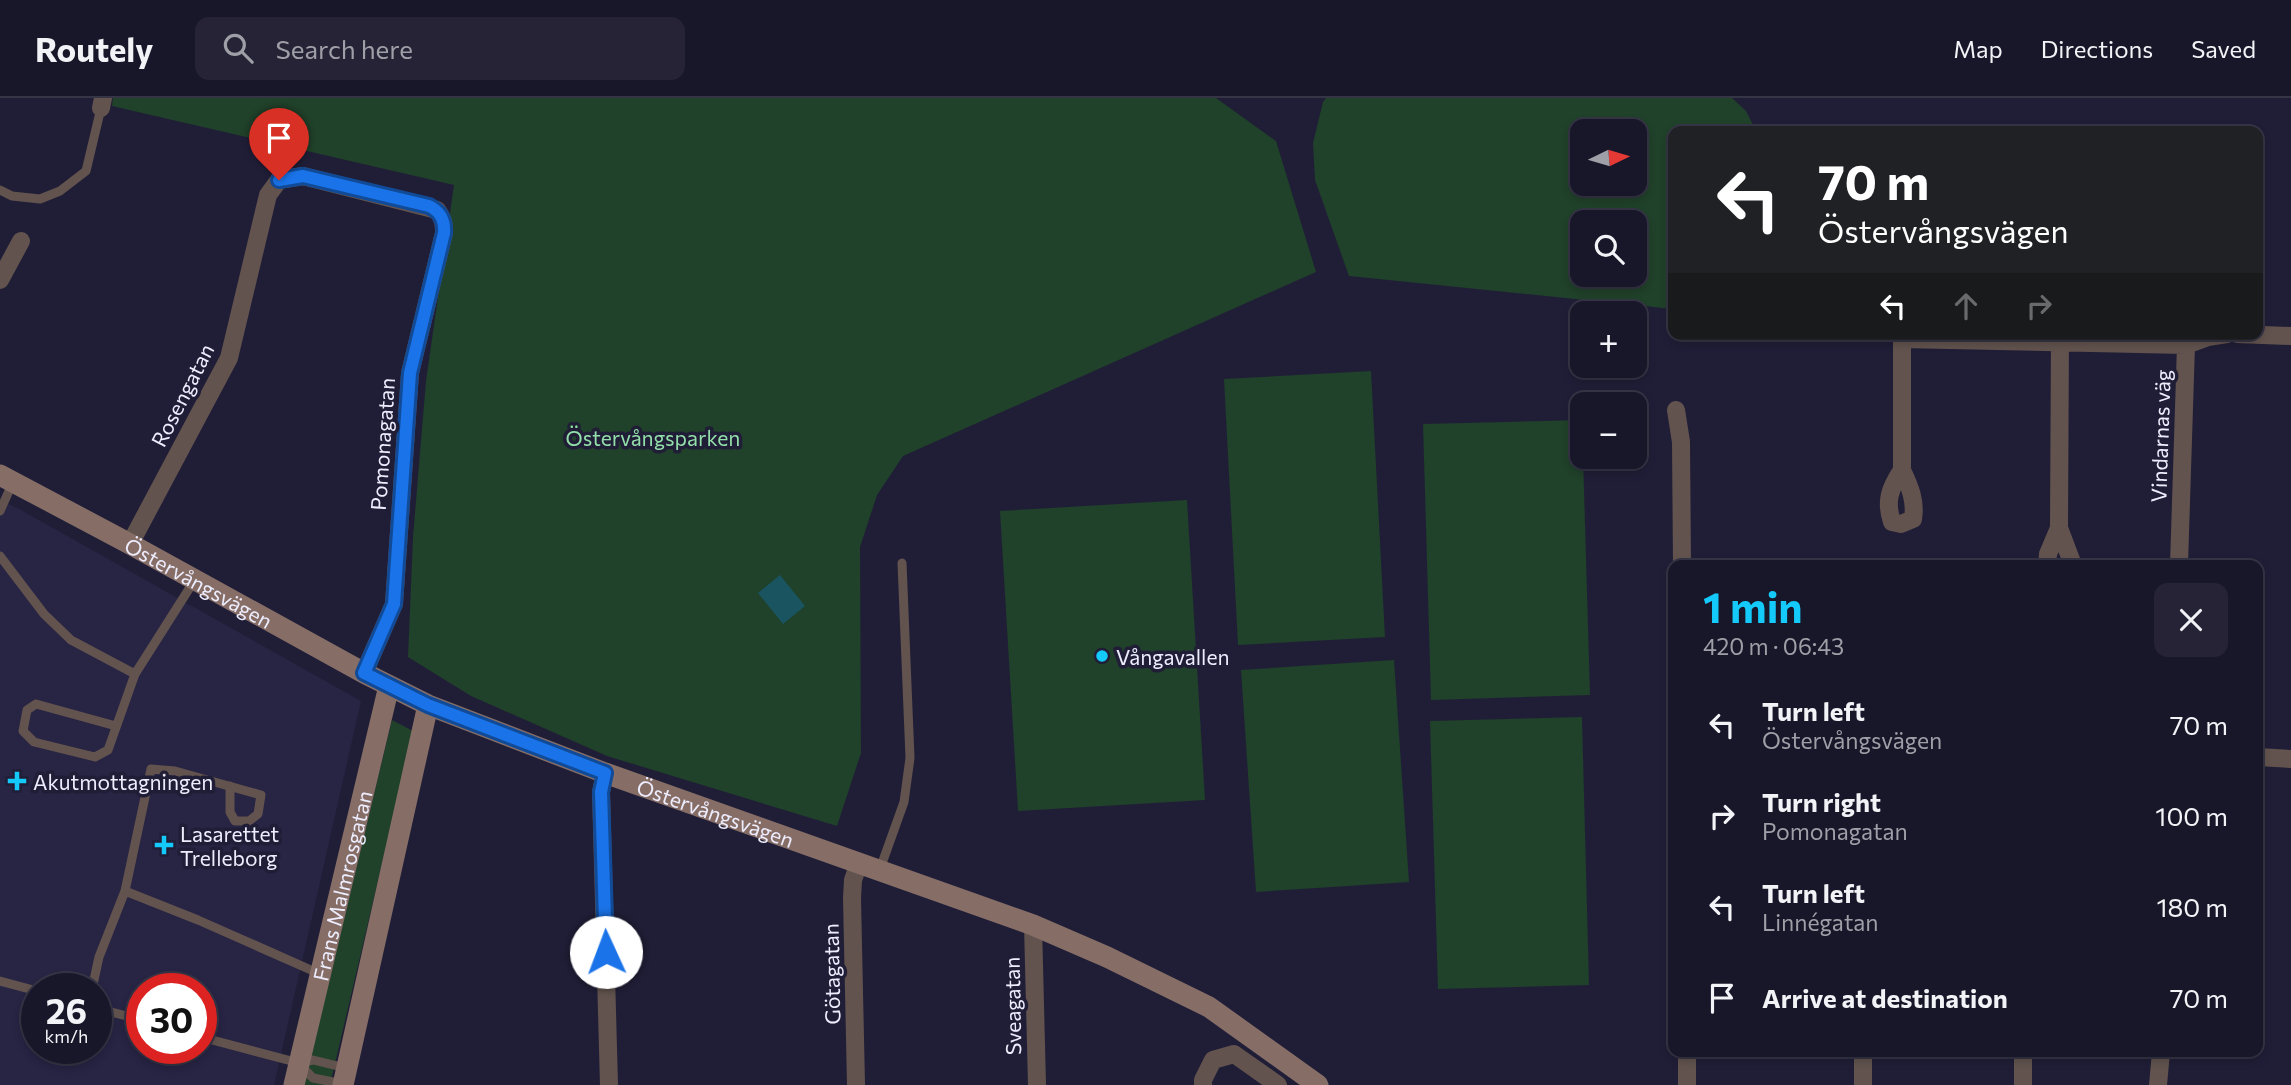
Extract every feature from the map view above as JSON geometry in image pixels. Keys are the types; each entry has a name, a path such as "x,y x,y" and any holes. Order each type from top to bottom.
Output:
{"street":[{"name":"Rosengatan","path":"130,544 229,358 268,195 279,180 303,176 429,206 442,216"},
{"name":"Pomonagatan","path":"364,673 394,604 410,373 444,233 442,216"},
{"path":"0,280 21,241"},
{"path":"2263,335 2291,336"},
{"name":"Vindarnas väg","path":"1902,340 1902,470"},
{"path":"2060,340 2059,528 2071,560"},
{"name":"Vindarnas väg","path":"2096,340 2186,345 2179,560"},
{"path":"2186,345 2200,340"},
{"path":"1676,410 1681,442 1682,560"},
{"name":"Östervångsvägen","path":"6,479 428,705 605,773 1033,925 1107,957 1209,1007 1318,1085"},
{"path":"2048,560 2059,528"},
{"name":"Frans Malmrosgatan","path":"294,1085 389,686"},
{"path":"345,1079 428,705"},
{"path":"2263,757 2291,759"},
{"path":"605,773 601,792 609,1085"},
{"name":"Götagatan","path":"856,1085 852,898 853,880 859,863"},
{"name":"Sveagatan","path":"1033,925 1037,1085"},
{"path":"1203,1085 1213,1060 1234,1054 1278,1085"},
{"path":"1687,1057 1687,1085"},
{"path":"1863,1057 1863,1085"},
{"path":"2023,1057 2023,1085"},
{"path":"2158,1085 2161,1057"}],"lane":[{"path":"0,190 12,196 40,199 60,191 86,171 102,103"},
{"path":"0,511 6,479"},
{"path":"0,556 44,614 71,640 135,674"},
{"path":"880,871 904,802 910,758 902,563"},
{"path":"116,726 36,704 27,710 23,730 34,743 96,757 108,750 135,674 194,581"},
{"path":"96,973 99,957 125,891 151,769 175,771 230,786 261,795 258,814 249,821 235,821 230,812 230,786"},
{"path":"125,891 320,974"},
{"path":"0,981 21,987"},
{"path":"217,1041 299,1063 313,1060 345,1079"},
{"path":"299,1063 313,1078 345,1079"}],"shaded area":[{"name":"Lasarettet Trelleborg","path":"0,500 361,701 274,1085 0,1085"},
{"path":"780,575 805,606 783,624 758,593"}],"green space":[{"name":"Östervångsparken","path":"113,98 1216,98 1276,141 1316,272 903,456 877,495 860,547 861,753 837,826 607,756 471,696 408,657 413,537 426,381 454,185 112,106"},
{"path":"1326,98 1732,98 1746,111 1754,126 1668,126 1668,308 1647,306 1647,301 1594,301 1349,276 1315,180 1313,143"},
{"path":"1371,371 1385,637 1238,645 1224,379"},
{"path":"1570,420 1570,469 1583,469 1590,695 1431,700 1423,424"},
{"name":"Vångavallen","path":"1187,500 1205,800 1018,811 1000,511"},
{"path":"1394,660 1409,882 1256,892 1241,670"},
{"path":"1582,717 1589,985 1438,989 1430,721"},
{"path":"392,720 413,731 330,1085 304,1085"}],"place":[{"name":"Vångavallen","path":"1102,656"},
{"name":"Akutmottagningen","path":"17,781"},
{"name":"Lasarettet Trelleborg","path":"164,845"}],"route":[{"path":"279,180 303,176 429,206 442,216 444,233 410,373 394,604 364,673 428,705 605,773 601,792 606,952"}]}
